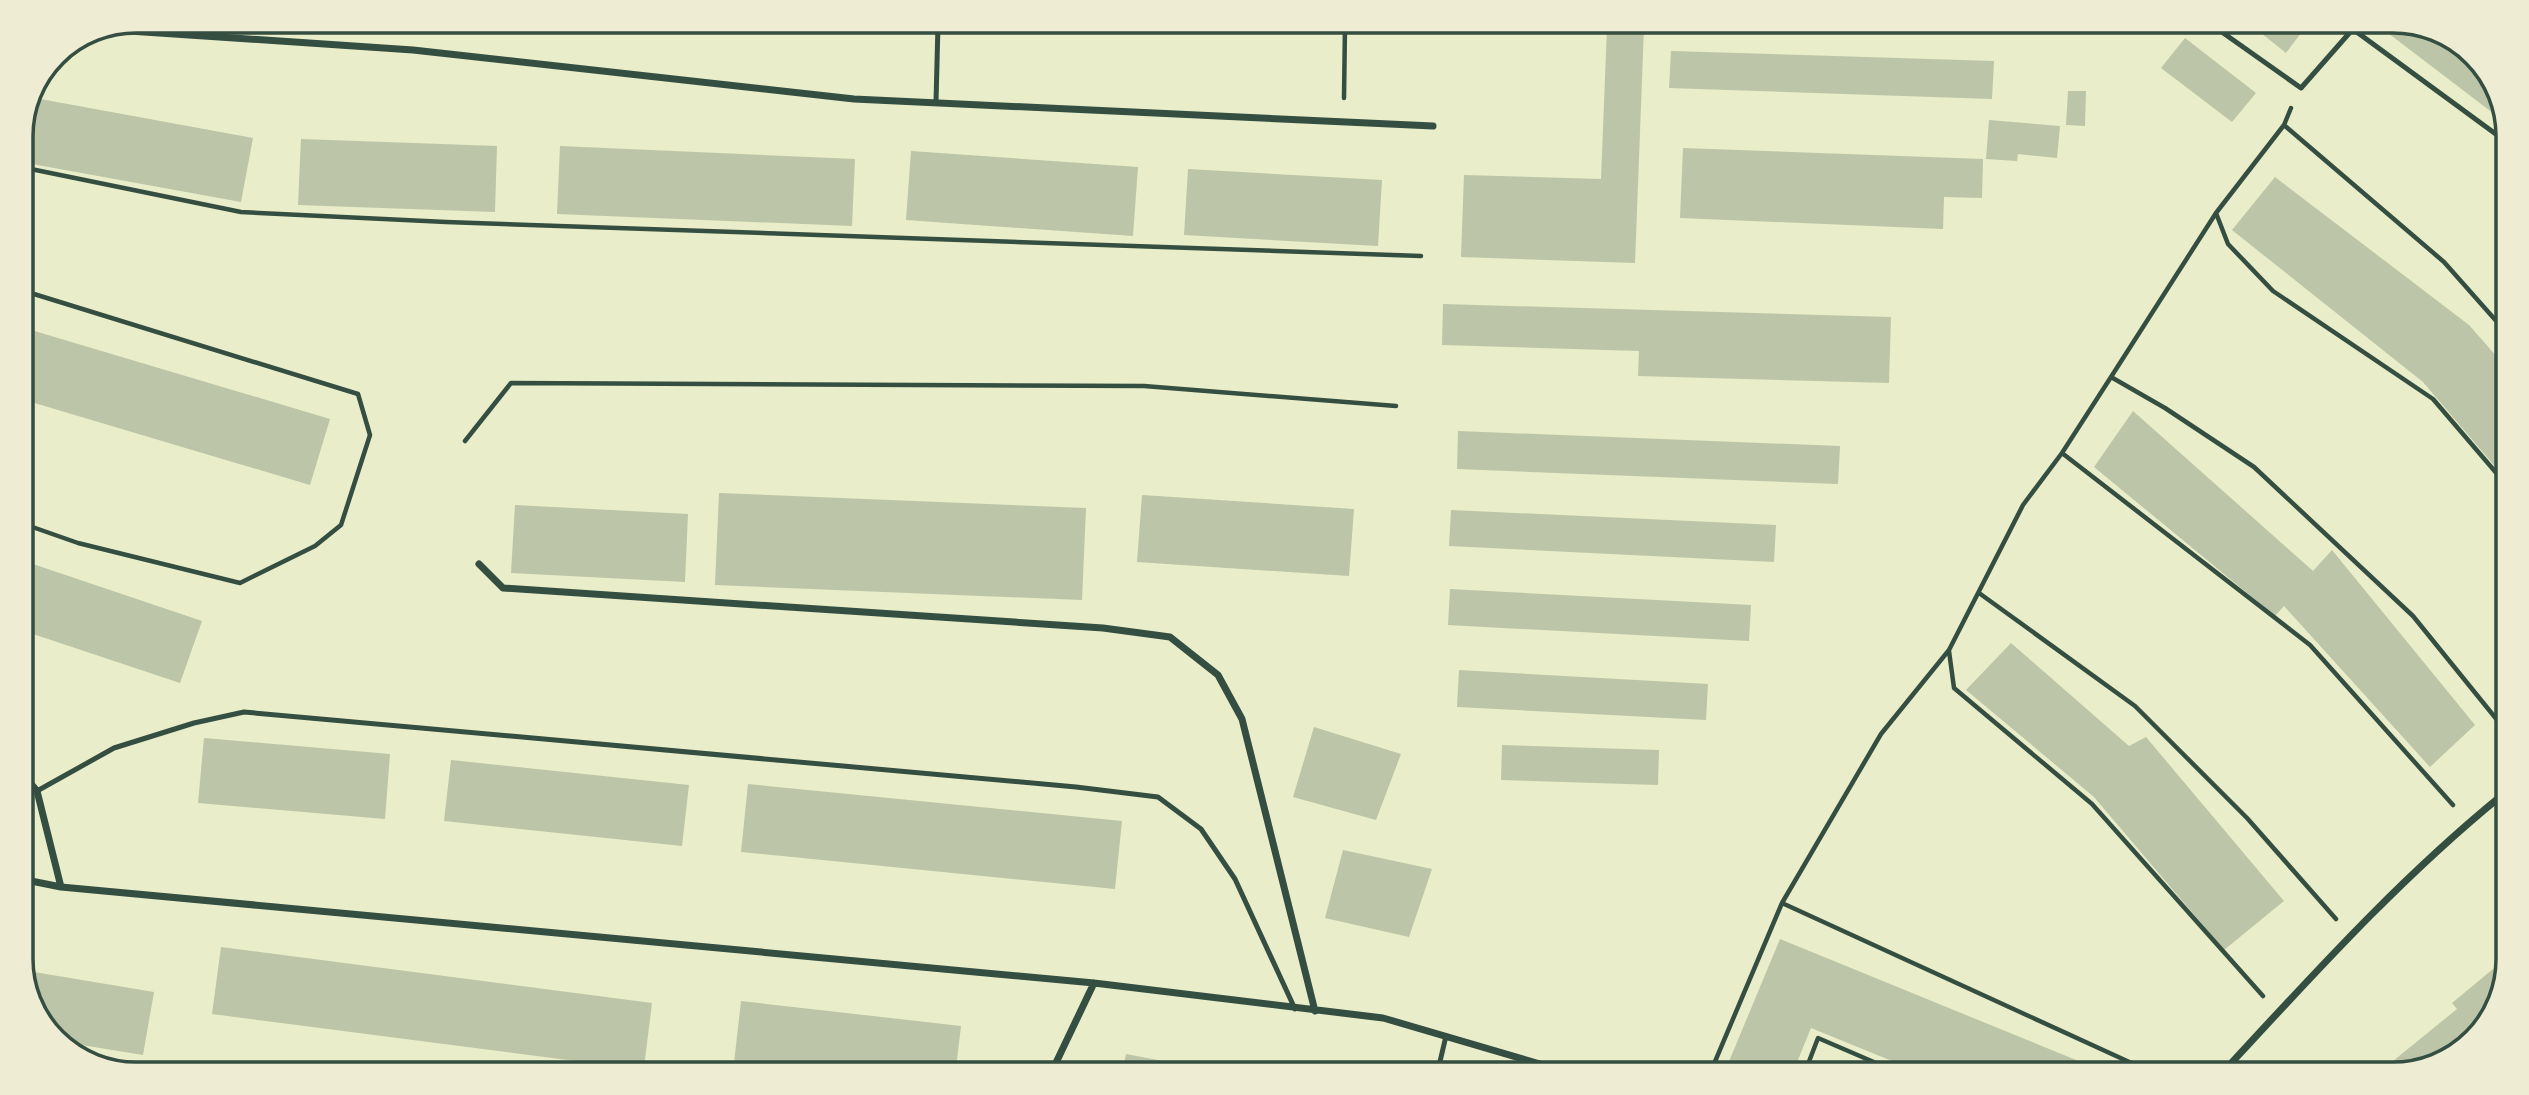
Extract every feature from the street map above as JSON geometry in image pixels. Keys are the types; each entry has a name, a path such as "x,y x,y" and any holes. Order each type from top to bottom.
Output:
{"street":[{"path":"159,33 412,50 854,99 1433,126"},
{"path":"479,564 503,588 1103,628 1170,637 1217,675 1242,719 1315,1011"},
{"path":"33,786 37,791 61,887"},
{"path":"2232,1062 2382,902 2496,800"},
{"path":"33,881 61,887 1094,983 1383,1018 1534,1062"},
{"path":"1056,1062 1094,983"}],"lane":[{"path":"936,102 938,33"},
{"path":"2223,33 2301,88 2350,33"},
{"path":"2357,33 2496,134"},
{"path":"37,791 114,748 194,723 244,712 1076,787 1158,797 1201,829 1235,879 1296,1009"},
{"path":"1439,1062 1446,1036"}],"path":[{"path":"1344,120 1345,33"},
{"path":"1715,1062 1782,903 1881,734 1949,650 2023,505 2062,453 2216,213 2284,125 2301,88"},
{"path":"2284,125 2444,262 2496,321"},
{"path":"33,169 241,212 473,223 1421,256"},
{"path":"2216,213 2228,244 2273,291 2433,399 2496,473"},
{"path":"33,294 358,394 370,435 341,525 315,546 240,583 78,543 33,527"},
{"path":"2111,377 2165,408 2253,467 2413,616 2496,719"},
{"path":"465,440 512,383 1144,386 1396,406"},
{"path":"2062,453 2310,645 2469,822"},
{"path":"1979,593 2135,706 2248,818 2350,936"},
{"path":"1949,650 1954,688 2092,804 2278,1013"},
{"path":"1782,903 2129,1062"},
{"path":"1809,1062 1818,1038 1874,1062"}],"building":[{"path":"1607,33 1644,33 1635,263 1461,257 1464,175 1601,179"},
{"path":"2261,33 2301,33 2286,53"},
{"path":"2388,33 2413,35 2432,41 2456,55 2478,79 2493,113"},
{"path":"2185,38 2256,93 2232,122 2161,68"},
{"path":"1671,51 1994,61 1992,99 1669,88"},
{"path":"2068,91 2086,91 2085,126 2066,125"},
{"path":"40,99 253,138 241,202 33,164 33,129"},
{"path":"1989,120 2060,126 2057,158 2018,154 2017,161 1986,159"},
{"path":"301,139 497,146 495,212 298,205"},
{"path":"560,146 855,159 852,226 557,214"},
{"path":"1683,148 1983,159 1982,198 1944,197 1943,229 1680,218"},
{"path":"911,151 1138,167 1133,236 906,220"},
{"path":"1188,169 1382,180 1378,246 1184,235"},
{"path":"2275,177 2469,325 2496,356 2496,468 2423,382 2232,230"},
{"path":"1443,304 1891,317 1889,383 1638,376 1639,351 1442,345"},
{"path":"33,331 330,419 310,485 33,403"},
{"path":"2133,411 2313,571 2332,550 2475,725 2430,767 2284,606 2275,616 2094,467"},
{"path":"1458,431 1840,446 1838,484 1457,469"},
{"path":"719,493 1086,508 1082,600 715,585"},
{"path":"1142,495 1354,509 1349,576 1137,562"},
{"path":"515,505 688,514 685,582 511,573"},
{"path":"1451,510 1776,525 1774,562 1449,546"},
{"path":"33,564 202,621 180,683 33,634"},
{"path":"1450,589 1751,605 1749,641 1448,625"},
{"path":"2011,643 2129,746 2146,737 2284,901 2224,950 2094,797 1966,690"},
{"path":"1459,670 1708,684 1706,720 1457,707"},
{"path":"1314,727 1401,754 1376,820 1293,797"},
{"path":"204,738 390,754 385,819 198,803"},
{"path":"1502,745 1659,750 1658,785 1501,780"},
{"path":"451,760 689,785 682,846 444,821"},
{"path":"748,784 1122,821 1115,889 741,852"},
{"path":"1343,850 1432,869 1409,937 1325,918"},
{"path":"1780,939 2081,1062 1894,1062 1811,1028 1797,1062 1729,1062"},
{"path":"221,947 652,1003 645,1062 582,1062 212,1014"},
{"path":"2495,967 2488,998 2466,1032 2438,1051 2420,1058 2392,1062 2457,1009 2452,1003"},
{"path":"34,972 154,992 143,1055 80,1045 73,1040 63,1032 44,1004"},
{"path":"741,1001 961,1026 957,1062 734,1062"},
{"path":"1126,1054 1168,1062 1124,1062"}]}
